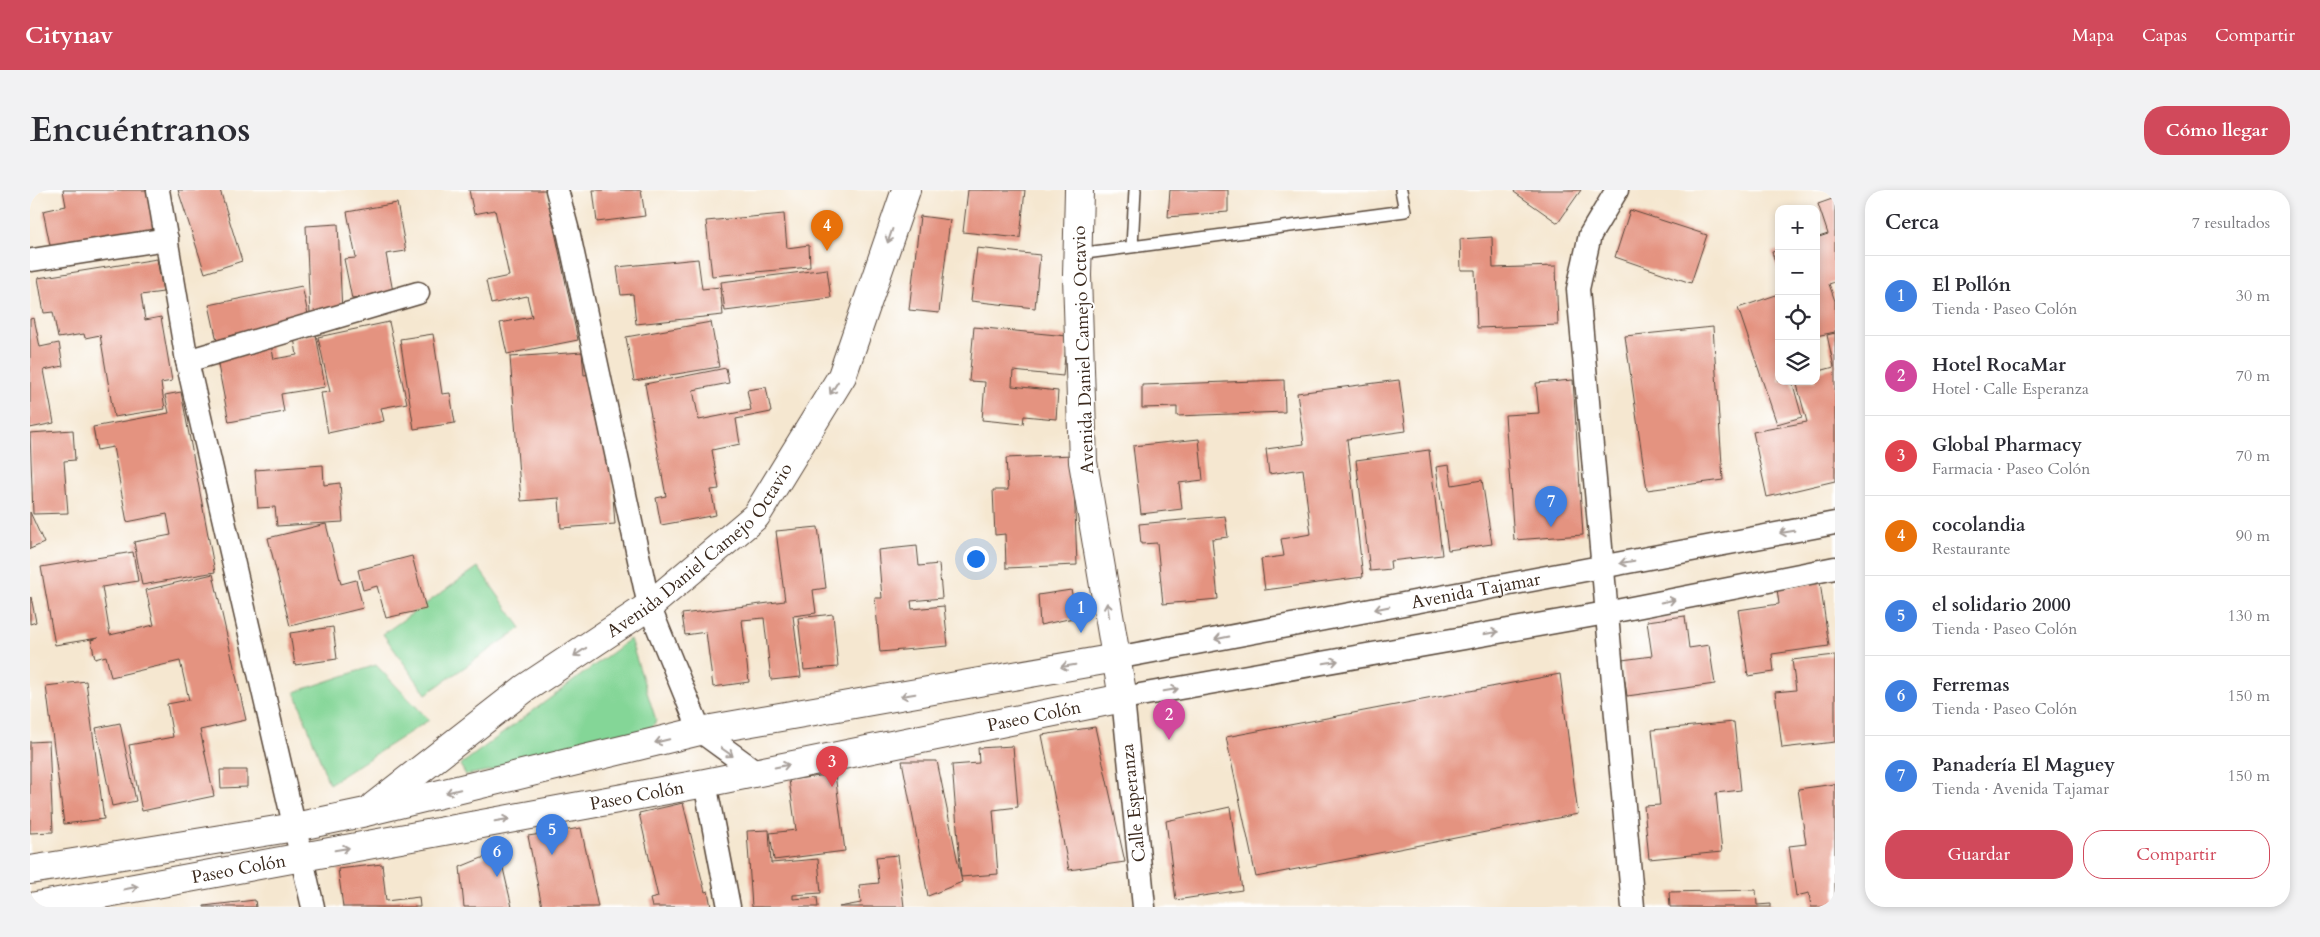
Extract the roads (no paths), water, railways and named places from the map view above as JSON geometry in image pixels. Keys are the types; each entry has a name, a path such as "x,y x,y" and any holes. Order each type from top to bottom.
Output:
{"main road":[{"name":"Avenida Daniel Camejo Octavio","path":"366,812 524,689 649,606 756,516 842,376 906,190"},
{"name":"Avenida Daniel Camejo Octavio","path":"1079,190 1077,276 1084,462 1123,698"},
{"name":"Paseo Colón","path":"30,870 295,827 366,812 700,731 1116,658"},
{"name":"Paseo Colón","path":"31,907 704,783 1123,698"}],"street":[{"path":"158,190 187,361 313,907"},
{"path":"557,190 569,235 649,606 700,731 755,772"},
{"path":"1617,190 1590,235 1578,288 1634,907"},
{"path":"32,260 167,238"},
{"path":"187,361 418,293"},
{"name":"Avenida Tajamar","path":"1116,658 1835,523"},
{"path":"1123,698 1606,613 1835,568"},
{"name":"Calle Esperanza","path":"1123,698 1144,907"},
{"path":"704,783 729,907"}],"lane":[{"path":"1132,247 1136,190"},
{"path":"1078,254 1405,212 1401,190"}],"place":[{"name":"cocolandia","path":"827,251"},
{"name":"Panadería El Maguey","path":"1551,527"},
{"name":"El Pollón","path":"1081,633"},
{"name":"Hotel RocaMar","path":"1169,740"},
{"name":"Global Pharmacy","path":"832,787"},
{"name":"el solidario 2000","path":"552,855"},
{"name":"Ferremas","path":"497,877"}]}
